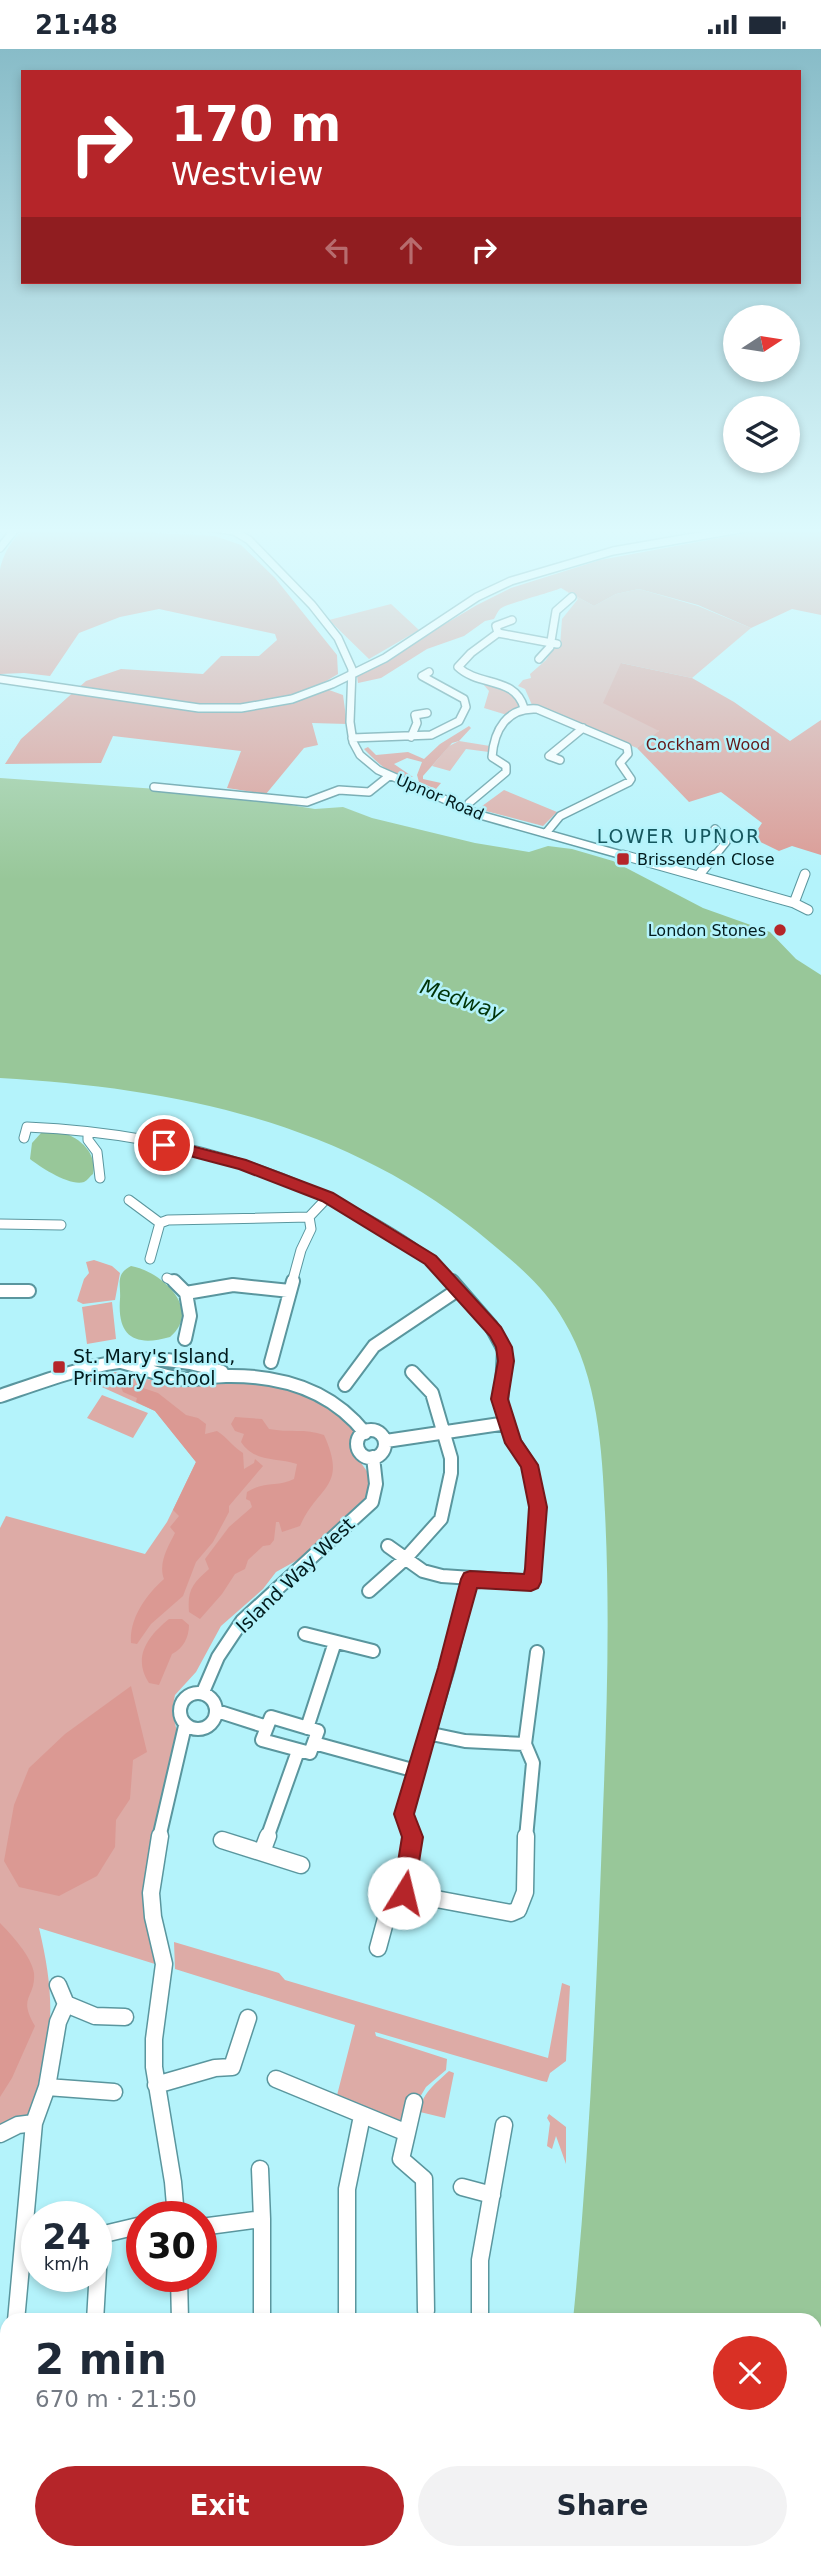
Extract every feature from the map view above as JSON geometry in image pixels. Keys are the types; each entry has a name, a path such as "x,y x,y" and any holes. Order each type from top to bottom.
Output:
{"street":[{"path":"342,645 351,661 353,674 350,722 352,738 431,735 453,725 466,707 460,696 422,675"},
{"path":"0,679 199,708 254,706 292,699 332,684 385,658 404,645"},
{"path":"482,645 458,667 463,673 479,680 513,687 524,708"},
{"path":"539,659 551,645"},
{"path":"332,684 353,689"},
{"path":"469,803 507,769 492,757 499,729 504,719 524,708 537,709 627,747 628,754 620,763 631,779 624,787 560,816 546,833"},
{"path":"411,737 417,723 415,715 427,713"},
{"path":"560,760 550,755 583,728"},
{"name":"Upnor Road","path":"352,738 360,755 390,776 480,815 808,910"},
{"path":"154,787 307,802 339,790 367,792 390,776"},
{"path":"490,784 499,789"},
{"path":"698,876 726,842 715,829"},
{"path":"794,904 805,874"},
{"path":"13,1126 26,1132 88,1132 187,1149 265,1172 328,1197 380,1227 430,1260 459,1289 496,1332 504,1347 506,1361 499,1399 513,1443 529,1465 538,1507 531,1582 470,1579 423,1570 388,1546"},
{"path":"88,1132 88,1140 97,1151 100,1178"},
{"path":"160,1223 168,1220 309,1217 328,1197"},
{"path":"129,1200 160,1223"},
{"path":"271,1362 301,1250 311,1229 309,1217"},
{"path":"150,1259 160,1223"},
{"path":"0,1224 61,1225"},
{"path":"167,1278 178,1284 186,1293 190,1316 185,1339"},
{"path":"186,1293 233,1285 290,1291"},
{"path":"345,1385 374,1346 459,1289"},
{"path":"0,1291 29,1291"},
{"name":"Island Way West","path":"1,1396 86,1367 121,1362 169,1358 196,1362 231,1375"},
{"name":"Island Way West","path":"121,1362 156,1374 179,1378 231,1375 290,1383 332,1400 354,1416 365,1433"},
{"path":"369,1591 406,1558 441,1518 451,1473 451,1458 432,1394 412,1372"},
{"path":"373,1457 385,1450 386,1441 507,1423"},
{"name":"Island Way West","path":"203,1692 218,1657 242,1621 372,1502 376,1484 373,1457 363,1455 357,1447 358,1439 365,1433 378,1433 386,1441"},
{"path":"378,1948 388,1911 404,1893 412,1837 404,1814 470,1579"},
{"path":"305,1634 373,1651"},
{"path":"307,1728 335,1641"},
{"path":"404,1893 510,1913 519,1910 525,1892 525,1848 533,1763 525,1744 537,1652"},
{"path":"175,2201 156,2085 154,2039 164,1964 153,1917 153,1869 185,1726 179,1715 181,1703 192,1694 203,1692 213,1698 217,1711 211,1723 197,1729 185,1726"},
{"path":"217,1711 267,1727"},
{"path":"271,1717 318,1731 310,1753 262,1740 267,1727 271,1717"},
{"path":"427,1733 465,1741 525,1744"},
{"path":"314,1743 416,1771"},
{"path":"262,1853 298,1751"},
{"path":"222,1840 301,1865"},
{"path":"58,1985 66,2004 96,2016 125,2017"},
{"path":"17,2313 34,2123 47,2087 58,2022 66,2004"},
{"path":"156,2085 215,2068 232,2067 248,2018"},
{"path":"276,2079 407,2133"},
{"path":"47,2087 114,2092"},
{"path":"414,2102 401,2159 424,2179 426,2311"},
{"path":"347,2313 347,2189 362,2116"},
{"path":"0,2134 18,2125 34,2123"},
{"path":"480,2313 480,2260 504,2125"},
{"path":"260,2169 262,2313"},
{"path":"462,2187 492,2195"},
{"path":"217,2225 262,2220"},
{"path":"95,2313 100,2235 126,2229"},
{"path":"179,2292 180,2313"}],"shaded area":[{"path":"355,645 393,645 369,659"},
{"path":"731,645 692,678 621,663 659,732 637,748 532,705 525,689 518,686 523,680 531,678 530,674 546,660 555,646"},
{"path":"483,684 511,689 521,706 507,715 484,708 489,691"},
{"path":"459,741 490,746 489,752 466,749 450,771 432,766 449,746"},
{"path":"504,790 557,812 543,826 478,809"},
{"path":"94,1260 112,1266 120,1273 115,1300 83,1304 77,1301 84,1279 89,1273 86,1262"},
{"path":"112,1302 116,1339 87,1344 82,1307"},
{"path":"115,1372 172,1384 173,1380 266,1383 284,1386 318,1398 353,1424 354,1453 371,1477 368,1498 301,1558 276,1572 263,1589 221,1626 196,1672 175,1695 172,1710 177,1732 145,1875 144,1915 155,1964 39,1928 49,1979 50,2002 50,2024 43,2068 27,2118 0,2128 0,1528 6,1516 145,1554 167,1522 196,1462 155,1411 84,1379"},
{"path":"102,1395 148,1413 133,1438 87,1418"},
{"path":"174,1942 279,1973 285,1980 548,2058 562,1983 570,1986 566,2061 550,2073 547,2082 375,2032 376,2036 447,2059 446,2070 426,2087 405,2122 335,2103 355,2025 175,1969"},
{"path":"449,2071 454,2073 445,2118 420,2112 426,2094"},
{"path":"549,2114 566,2127 566,2164 556,2136 552,2149 547,2146"}],"green space":[{"path":"0,645 71,645 50,676 0,674"},
{"path":"271,645 329,645 337,655 338,674 318,686 343,695 347,724 312,723 318,745 304,748 266,794 227,788 241,751 113,736 101,763 5,764 21,739 86,681 121,669 203,674 221,656 259,656"},
{"path":"409,645 438,645 427,649 381,678 358,683 357,676"},
{"name":"Cockham Wood","path":"621,663 692,678 734,702 790,741 821,720 821,855 792,846 779,851 752,838 762,823 721,792 689,802 637,748 659,731 603,703"},
{"path":"469,726 471,728 459,741 452,743 423,776 423,779 441,783 436,789 419,782 417,775 422,762 407,758 394,764 413,777 405,777 386,769 364,749 368,747 376,755 408,752 424,759 440,744"},
{"path":"128,1383 158,1393 186,1415 198,1418 206,1424 205,1434 217,1431 243,1453 244,1469 254,1463 255,1459 263,1466 229,1506 229,1512 213,1542 196,1562 183,1596 151,1624 137,1644 131,1643 133,1625 146,1599 164,1579 163,1561 175,1533 170,1527 179,1516 173,1510 196,1462 155,1411 123,1392 121,1387"},
{"path":"235,1417 262,1419 269,1429 324,1435 331,1452 332,1476 300,1526 282,1532 279,1522 276,1522 274,1540 248,1560 245,1569 235,1574 200,1619 189,1612 189,1598 195,1583 209,1569 205,1559 229,1527 252,1507 246,1499 247,1492 259,1486 294,1479 297,1464 260,1456 247,1449 241,1442 244,1434 235,1431 231,1424"},
{"path":"169,1619 182,1619 189,1625 188,1634 182,1646 172,1654 159,1685 149,1683 144,1673 142,1656 149,1640"},
{"path":"131,1686 147,1752 133,1760 130,1799 116,1820 115,1847 97,1876 59,1896 19,1887 4,1861 14,1805 29,1768 65,1734"},
{"path":"0,1923 20,1946 32,1967 34,1981 27,2003 35,2026 12,2078 0,2097"}],"water":[{"name":"Medway","path":"0,778 214,793 315,809 343,807 372,818 475,843 529,852 548,846 572,849 613,861 703,908 770,932 796,959 821,975 821,2313 574,2313 584,2193 595,2002 606,1735 607,1550 600,1439 591,1389 575,1343 557,1309 522,1269 437,1202 381,1168 322,1141 197,1103 133,1091 0,1078"},
{"path":"55,1131 78,1140 89,1151 94,1166 93,1174 84,1182 71,1182 30,1159 32,1143 41,1133"},
{"path":"131,1266 154,1275 174,1293 182,1315 179,1326 170,1337 147,1341 131,1336 125,1330 120,1312 120,1280 123,1272"}],"place":[{"name":"Brissenden Close","path":"623,859"},
{"name":"London Stones","path":"780,930"},
{"name":"St. Mary's Island, Primary School","path":"59,1367"}],"district":[{"name":"LOWER UPNOR","path":"679,836"}],"route":[{"path":"164,1145 187,1149 276,1176 328,1197 380,1227 430,1260 496,1332 504,1347 506,1361 499,1399 513,1443 529,1465 538,1507 534,1569 531,1582 470,1579 404,1814 412,1837 404,1893"}]}
